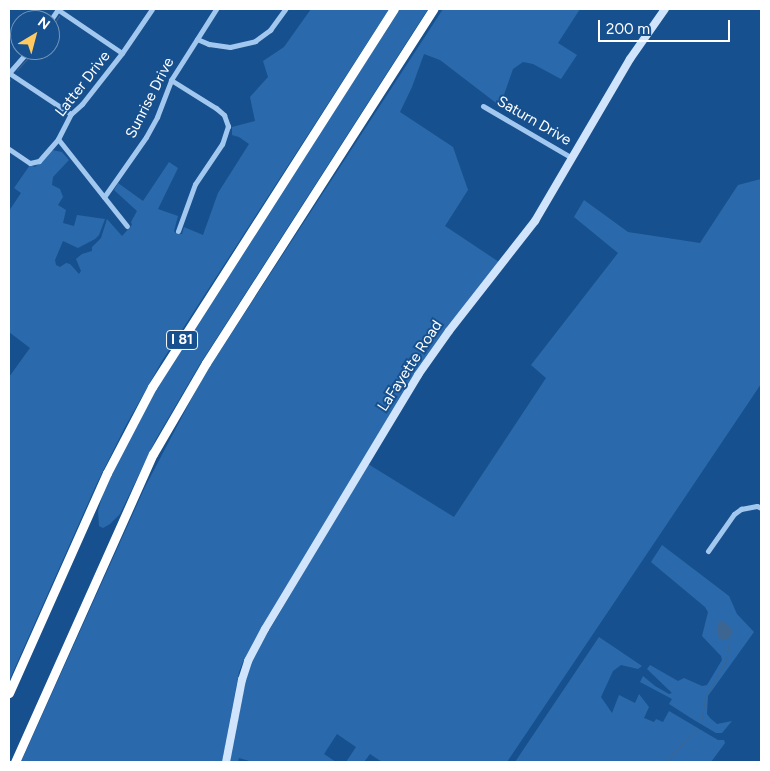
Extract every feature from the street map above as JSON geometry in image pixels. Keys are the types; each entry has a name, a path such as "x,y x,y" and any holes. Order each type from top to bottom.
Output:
{"highway":[{"name":"I 81","path":"9,693 107,473 152,387 394,9"},
{"name":"I 81","path":"15,762 154,454 206,363 433,9"}],"street":[{"path":"58,9 122,53"},
{"name":"Latter Drive","path":"9,149 34,163 39,160 58,139 71,114 82,104 122,53 152,9"},
{"name":"Sunrise Drive","path":"104,197 146,137 171,80 216,9"},
{"path":"197,38 230,47 256,41 270,30 285,9"},
{"name":"LaFayette Road","path":"226,762 242,680 248,661 266,629 433,352 535,221 646,33 665,9"},
{"path":"20,60 9,73 71,114"},
{"path":"171,80 216,108 224,115 228,126 222,144 196,184 178,230"},
{"name":"Saturn Drive","path":"483,106 572,158"},
{"path":"58,139 128,226"},
{"path":"708,551 734,514 741,509 757,506 761,508"}],"shaded area":[{"path":"311,9 389,9 162,361 125,427 97,483 9,681 9,377 30,348 9,332 9,211 21,193 14,188 30,165 35,167 52,150 62,152 69,160 53,177 52,185 60,189 63,197 58,205 66,210 63,223 74,226 77,215 105,219 99,235 78,248 63,241 55,260 56,265 60,267 66,263 70,264 79,274 81,271 76,259 82,254 92,251 92,247 101,238 107,219 122,236 132,225 131,222 137,211 114,190 118,183 143,201 169,162 178,168 158,209 178,216 174,231 177,234 182,234 184,227 203,235 218,193 249,144 239,137 232,135 232,127 255,121 250,97 268,77 263,61 284,47"},
{"path":"400,9 428,9 200,364 156,439 120,514 103,528 99,526 98,511 105,487 134,428 164,376"},
{"path":"443,9 580,9 558,43 577,55 561,79 533,64 523,62 513,69 500,106 440,60 424,54 412,87 400,112 453,147 468,190 445,226 499,262 441,336 244,659 239,672 222,762 21,762 145,487 203,377"},
{"path":"761,179 761,384 507,762 382,762 370,754 364,762 346,762 356,747 337,734 324,754 336,762 253,762 239,758 238,762 229,762 248,670 254,656 368,464 454,517 546,378 531,365 618,253 574,217 584,200 628,232 700,243 738,185"},
{"path":"662,545 729,596 737,614 754,632 708,696 707,714 710,718 717,724 732,721 722,733 716,733 694,720 669,704 672,699 640,682 643,676 655,686 669,694 672,693 647,669 650,665 678,681 684,678 702,686 707,685 722,660 721,656 702,636 708,612 705,607 651,562"},
{"path":"721,620 733,632 728,639 721,639 718,636 718,623"},
{"path":"599,637 642,666 638,669 621,665 613,671 601,697 612,713 619,695 635,703 639,694 649,707 644,718 654,722 656,719 663,722 669,711 718,740 724,740 725,743 711,762 515,762"}],"waterway":[{"path":"17,70 26,60"},
{"path":"701,723 705,698 726,660 730,638"},
{"path":"667,762 671,755 698,729"}]}
